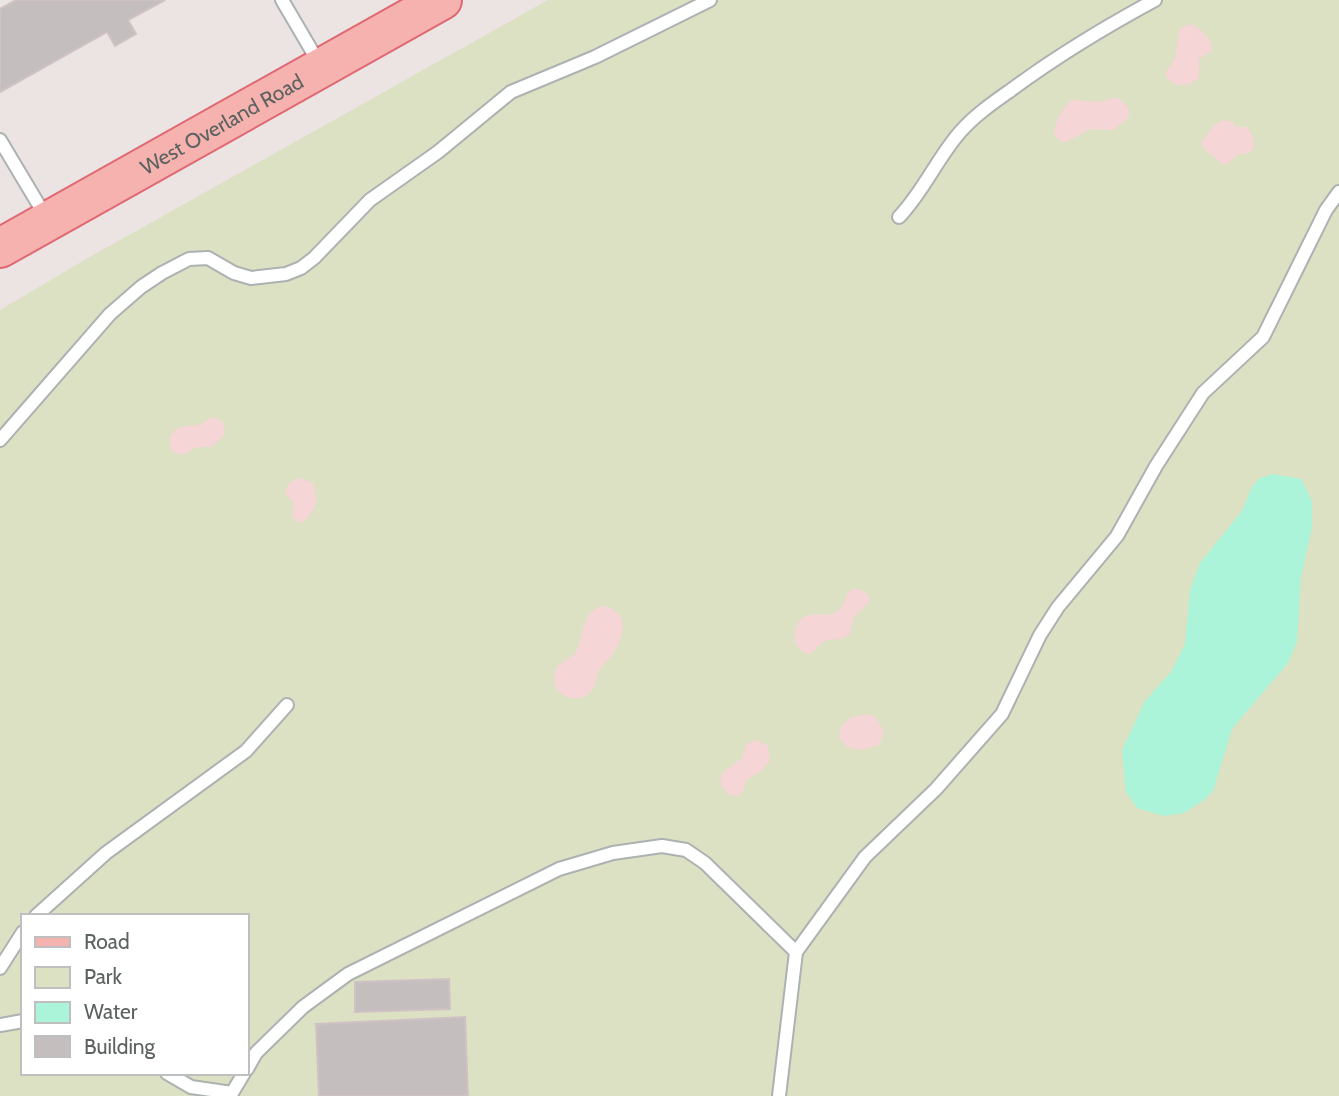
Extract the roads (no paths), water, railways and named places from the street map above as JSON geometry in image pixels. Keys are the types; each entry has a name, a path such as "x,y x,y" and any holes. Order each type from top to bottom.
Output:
{"main road":[{"name":"West Overland Road","path":"0,247 442,0"}],"lane":[{"path":"282,0 322,67"},
{"path":"0,440 110,314 162,273 189,260 208,258 234,273 251,278 286,274 301,268 370,200 438,152 511,92 595,57 710,0"},
{"path":"899,217 915,201 940,158 962,129 1048,63 1102,28 1156,0"},
{"path":"0,140 47,221"},
{"path":"779,1096 796,952 865,857 936,789 1002,715 1040,635 1058,607 1116,536 1156,466 1203,393 1263,337 1326,210 1339,192"},
{"path":"38,914 106,853 246,751 287,705"},
{"path":"248,1067 256,1053 303,1007 348,974 559,869 613,853 662,846 686,850 705,863 796,952"},
{"path":"0,968 21,935"},
{"path":"0,1025 21,1021"},
{"path":"170,1075 191,1087 232,1093 243,1075"}],"water":[{"path":"1273,474 1301,479 1312,501 1312,528 1301,576 1297,641 1288,663 1232,729 1213,791 1184,813 1164,816 1137,808 1126,792 1122,750 1145,701 1171,672 1185,644 1190,591 1200,563 1242,511 1252,487 1260,478"}]}
